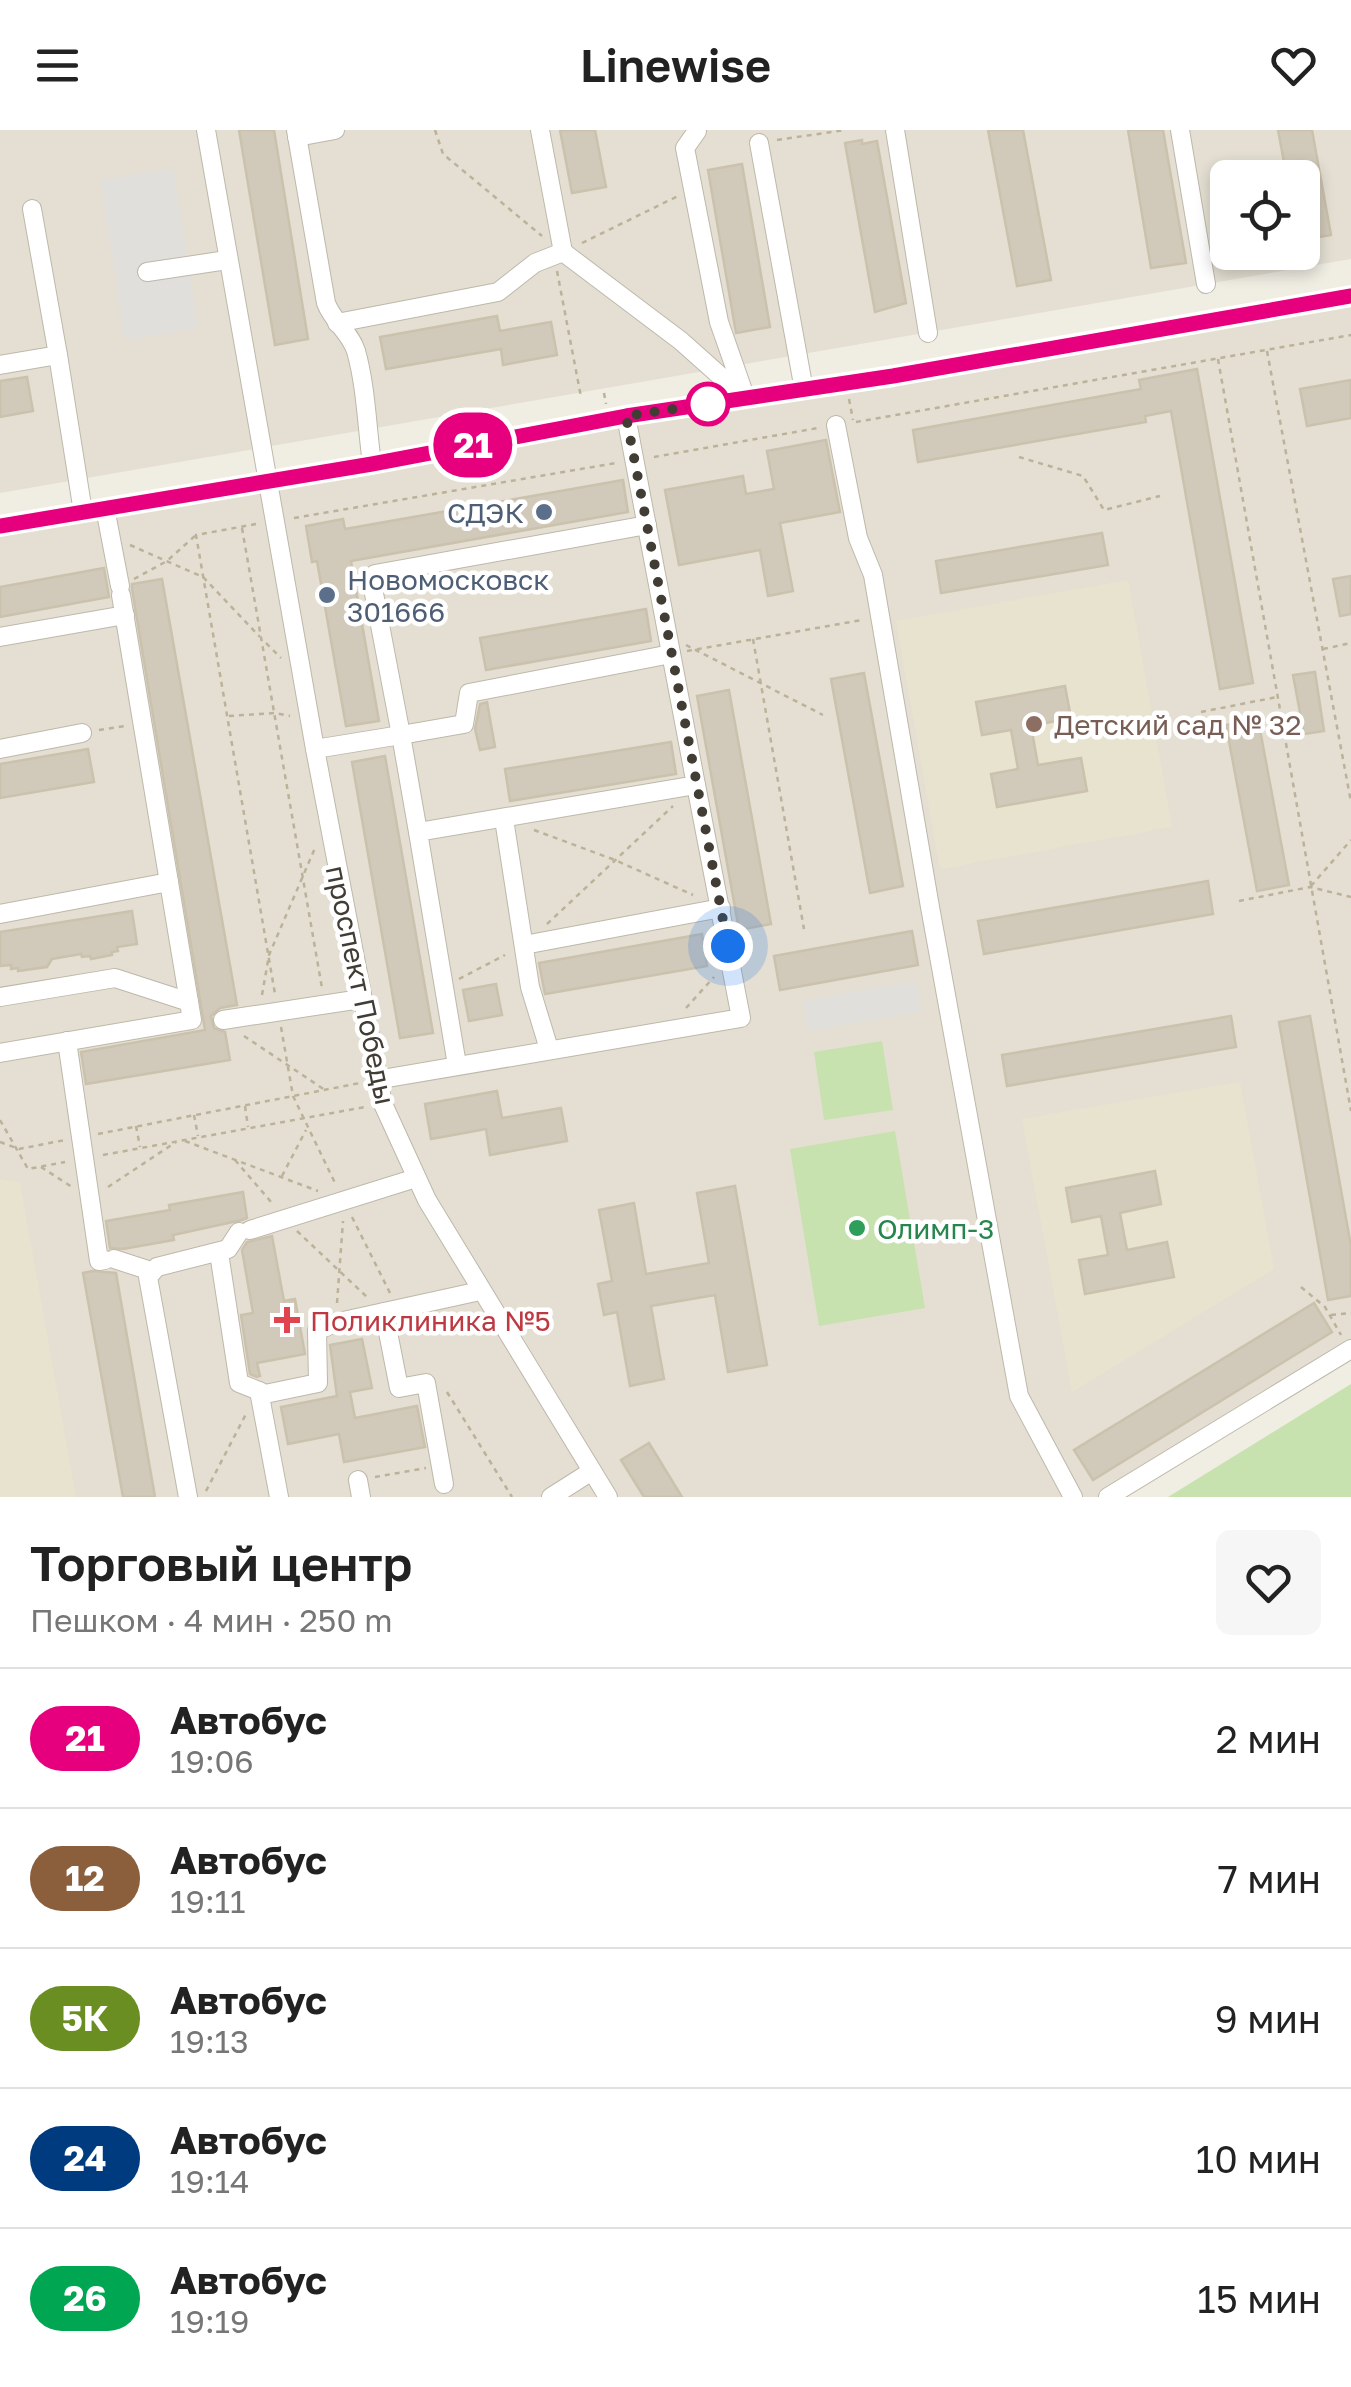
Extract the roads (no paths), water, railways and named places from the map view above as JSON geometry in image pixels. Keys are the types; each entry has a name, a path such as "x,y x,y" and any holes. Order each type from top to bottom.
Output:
{"street":[{"name":"проспект Победы","path":"206,130 382,1104 416,1178 480,1291 608,1497"},
{"path":"335,130 296,134 326,303 356,350 372,464"},
{"path":"540,130 558,254 681,341 746,399"},
{"path":"894,130 928,332"},
{"path":"1180,130 1206,284"},
{"path":"697,131 685,148 719,322 746,399"},
{"path":"760,143 804,390"},
{"path":"32,209 83,512"},
{"path":"338,323 498,292 534,263 558,254"},
{"path":"147,272 227,260"},
{"path":"0,526 372,464 626,416 804,390 1351,296"},
{"path":"0,365 58,354"},
{"path":"376,1080 741,1018 626,416"},
{"path":"836,425 858,538 873,576 1019,1396 1074,1497"},
{"path":"106,508 169,882 203,1016"},
{"path":"457,1064 372,583 375,574 647,524"},
{"path":"0,637 125,615"},
{"path":"315,749 464,724 469,693 671,654"},
{"path":"0,749 82,733"},
{"path":"418,832 696,785"},
{"path":"504,819 530,987 548,1050"},
{"path":"0,914 169,882"},
{"path":"524,946 721,908"},
{"path":"0,997 115,978 203,1016"},
{"path":"0,1053 203,1016 258,1016 361,999"},
{"path":"66,1042 99,1262 110,1260 151,1271 168,1263 219,1253 244,1231 416,1178"},
{"path":"219,1253 239,1382 266,1394 318,1382 316,1330 480,1291"},
{"path":"151,1271 147,1284 188,1497"},
{"path":"391,1311 400,1388 426,1383 443,1475"},
{"path":"1108,1497 1351,1350"},
{"path":"258,1391 279,1497"},
{"path":"551,1497 592,1471"}],"place":[{"name":"СДЭК","path":"544,512"},
{"name":"Новомосковск 301666","path":"327,595"},
{"name":"Детский сад № 32","path":"1034,724"},
{"name":"Олимп-3","path":"857,1228"},
{"name":"Поликлиника №5","path":"287,1320"}]}
